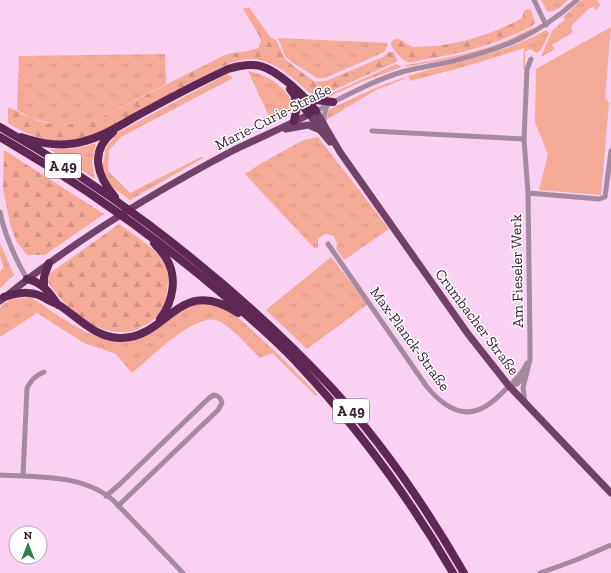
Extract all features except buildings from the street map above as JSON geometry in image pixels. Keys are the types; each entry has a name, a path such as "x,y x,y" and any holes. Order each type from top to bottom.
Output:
{"highway":[{"path":"11,133 45,144 68,145 86,141 120,126 228,69 240,65 256,65 269,68 307,99 312,112"},
{"path":"284,80 294,95 312,112"},
{"path":"294,95 297,107 294,121"},
{"path":"307,99 330,103"},
{"path":"115,202 99,172 98,161 103,143 120,126"},
{"name":"A 49","path":"0,128 11,133 115,202 146,231 204,278 299,364 356,430 416,512 453,573"},
{"name":"A 49","path":"0,137 52,168 115,202 146,231 226,286 250,307 297,352 331,388 376,442 397,469 431,519 464,573"},
{"path":"146,231 166,258 172,278 171,300 166,311 154,326"},
{"path":"44,286 44,277 49,263"},
{"path":"28,279 34,280 44,286 59,305"},
{"path":"28,279 41,296"},
{"path":"2,299 27,292 41,296 59,305 88,328 107,336 127,337 138,335 188,304 201,300 211,301 226,305 273,339"}],"main road":[{"name":"Marie-Curie-Straße","path":"2,299 49,263 141,202 235,150 312,112"},
{"name":"Crumbacher Straße","path":"312,112 468,334 509,386 611,493"},
{"path":"272,132 298,126 308,125 322,127"}],"street":[{"path":"534,0 546,25"},
{"name":"Marie-Curie-Straße","path":"312,112 359,89 404,71 452,61 504,46 529,35 546,25 577,0"},
{"name":"Am Fieseler Werk","path":"525,402 523,390 525,376 530,360 530,348 528,193 524,139 527,69 532,58"},
{"path":"322,127 324,116 330,103"},
{"path":"372,131 524,139"},
{"name":"Am Fieseler Werk","path":"528,193 599,199 605,197 611,151"},
{"path":"0,212 9,243 19,266 28,279"},
{"name":"Max-Planck-Straße","path":"328,244 427,387 445,405 456,411 480,409 489,404 509,386"},
{"name":"Am Fieseler Werk","path":"509,386 521,374 526,365 530,348"},
{"path":"23,476 27,388 30,381 37,375 44,372"},
{"path":"509,386 517,384 525,376"},
{"path":"106,496 209,398 214,395 221,398 221,407 118,506"},
{"path":"0,475 49,477 89,486 106,496 118,506 183,573"},
{"path":"540,573 576,560 610,544"}],"green space":[{"path":"541,0 568,0 559,8 550,12 547,11"},
{"path":"581,0 597,0 600,5 596,10 593,7 590,8 572,25 571,28 573,32 552,45 555,49 541,57 552,31 565,20 563,17"},
{"path":"249,7 270,37 276,40 285,59 315,82 326,81 383,57 389,52 394,52 397,60 396,62 320,96 309,92 287,73 270,63 251,59 239,60 226,65 95,134 74,140 48,140 27,133 8,123 8,107 28,117 46,123 70,124 94,121 227,54 258,48 261,42 259,35 243,9"},
{"path":"527,9 531,10 535,22 532,26 494,43 467,51 410,62 401,58 391,45 391,42 397,39 415,47 457,43 484,35 510,24 522,18 524,11"},
{"path":"535,27 523,35 491,48 454,58 404,67 406,65 459,55 485,48 510,39"},
{"path":"611,27 605,98 609,103 601,195 539,190 548,154 535,122 536,69"},
{"path":"546,30 549,33 541,50 537,53 530,49 525,52 525,69 523,69 524,48 467,66 410,81 408,76 496,52 530,39"},
{"path":"278,38 388,43 385,51 380,54 325,78 317,78 293,63 285,56"},
{"path":"165,54 166,84 94,121 72,125 53,124 31,118 17,110 19,56"},
{"path":"396,64 402,67 361,82 326,98 323,97"},
{"path":"248,71 269,78 280,86 293,104 291,112 272,123"},
{"path":"227,74 233,78 121,137 109,150 108,171 130,193 201,157 203,158 130,200 112,187 102,170 106,148 117,133"},
{"path":"405,77 404,79 376,90 326,120 330,109 375,88"},
{"path":"318,137 389,229 344,260 336,249 337,244 334,236 325,234 322,236 318,239 318,247 315,249 245,174 298,143"},
{"path":"96,143 92,162 95,179 49,149 73,149"},
{"path":"4,150 104,214 45,255 27,255 16,241 10,224 3,188"},
{"path":"119,224 156,252 165,264 168,277 165,301 160,311 154,319 134,331 119,332 106,330 83,319 63,302 48,282 49,274"},
{"path":"0,243 14,275 0,288 0,271 4,268 0,256"},
{"path":"331,257 368,304 307,349 266,310"},
{"path":"30,297 82,330 105,339 115,341 133,339 149,333 189,307 201,304 212,305 225,310 244,323 318,395 316,396 272,353 260,358 233,331 216,320 207,320 184,330 160,348 132,373 116,354 84,343 37,313 0,337 0,307 9,300"}]}
